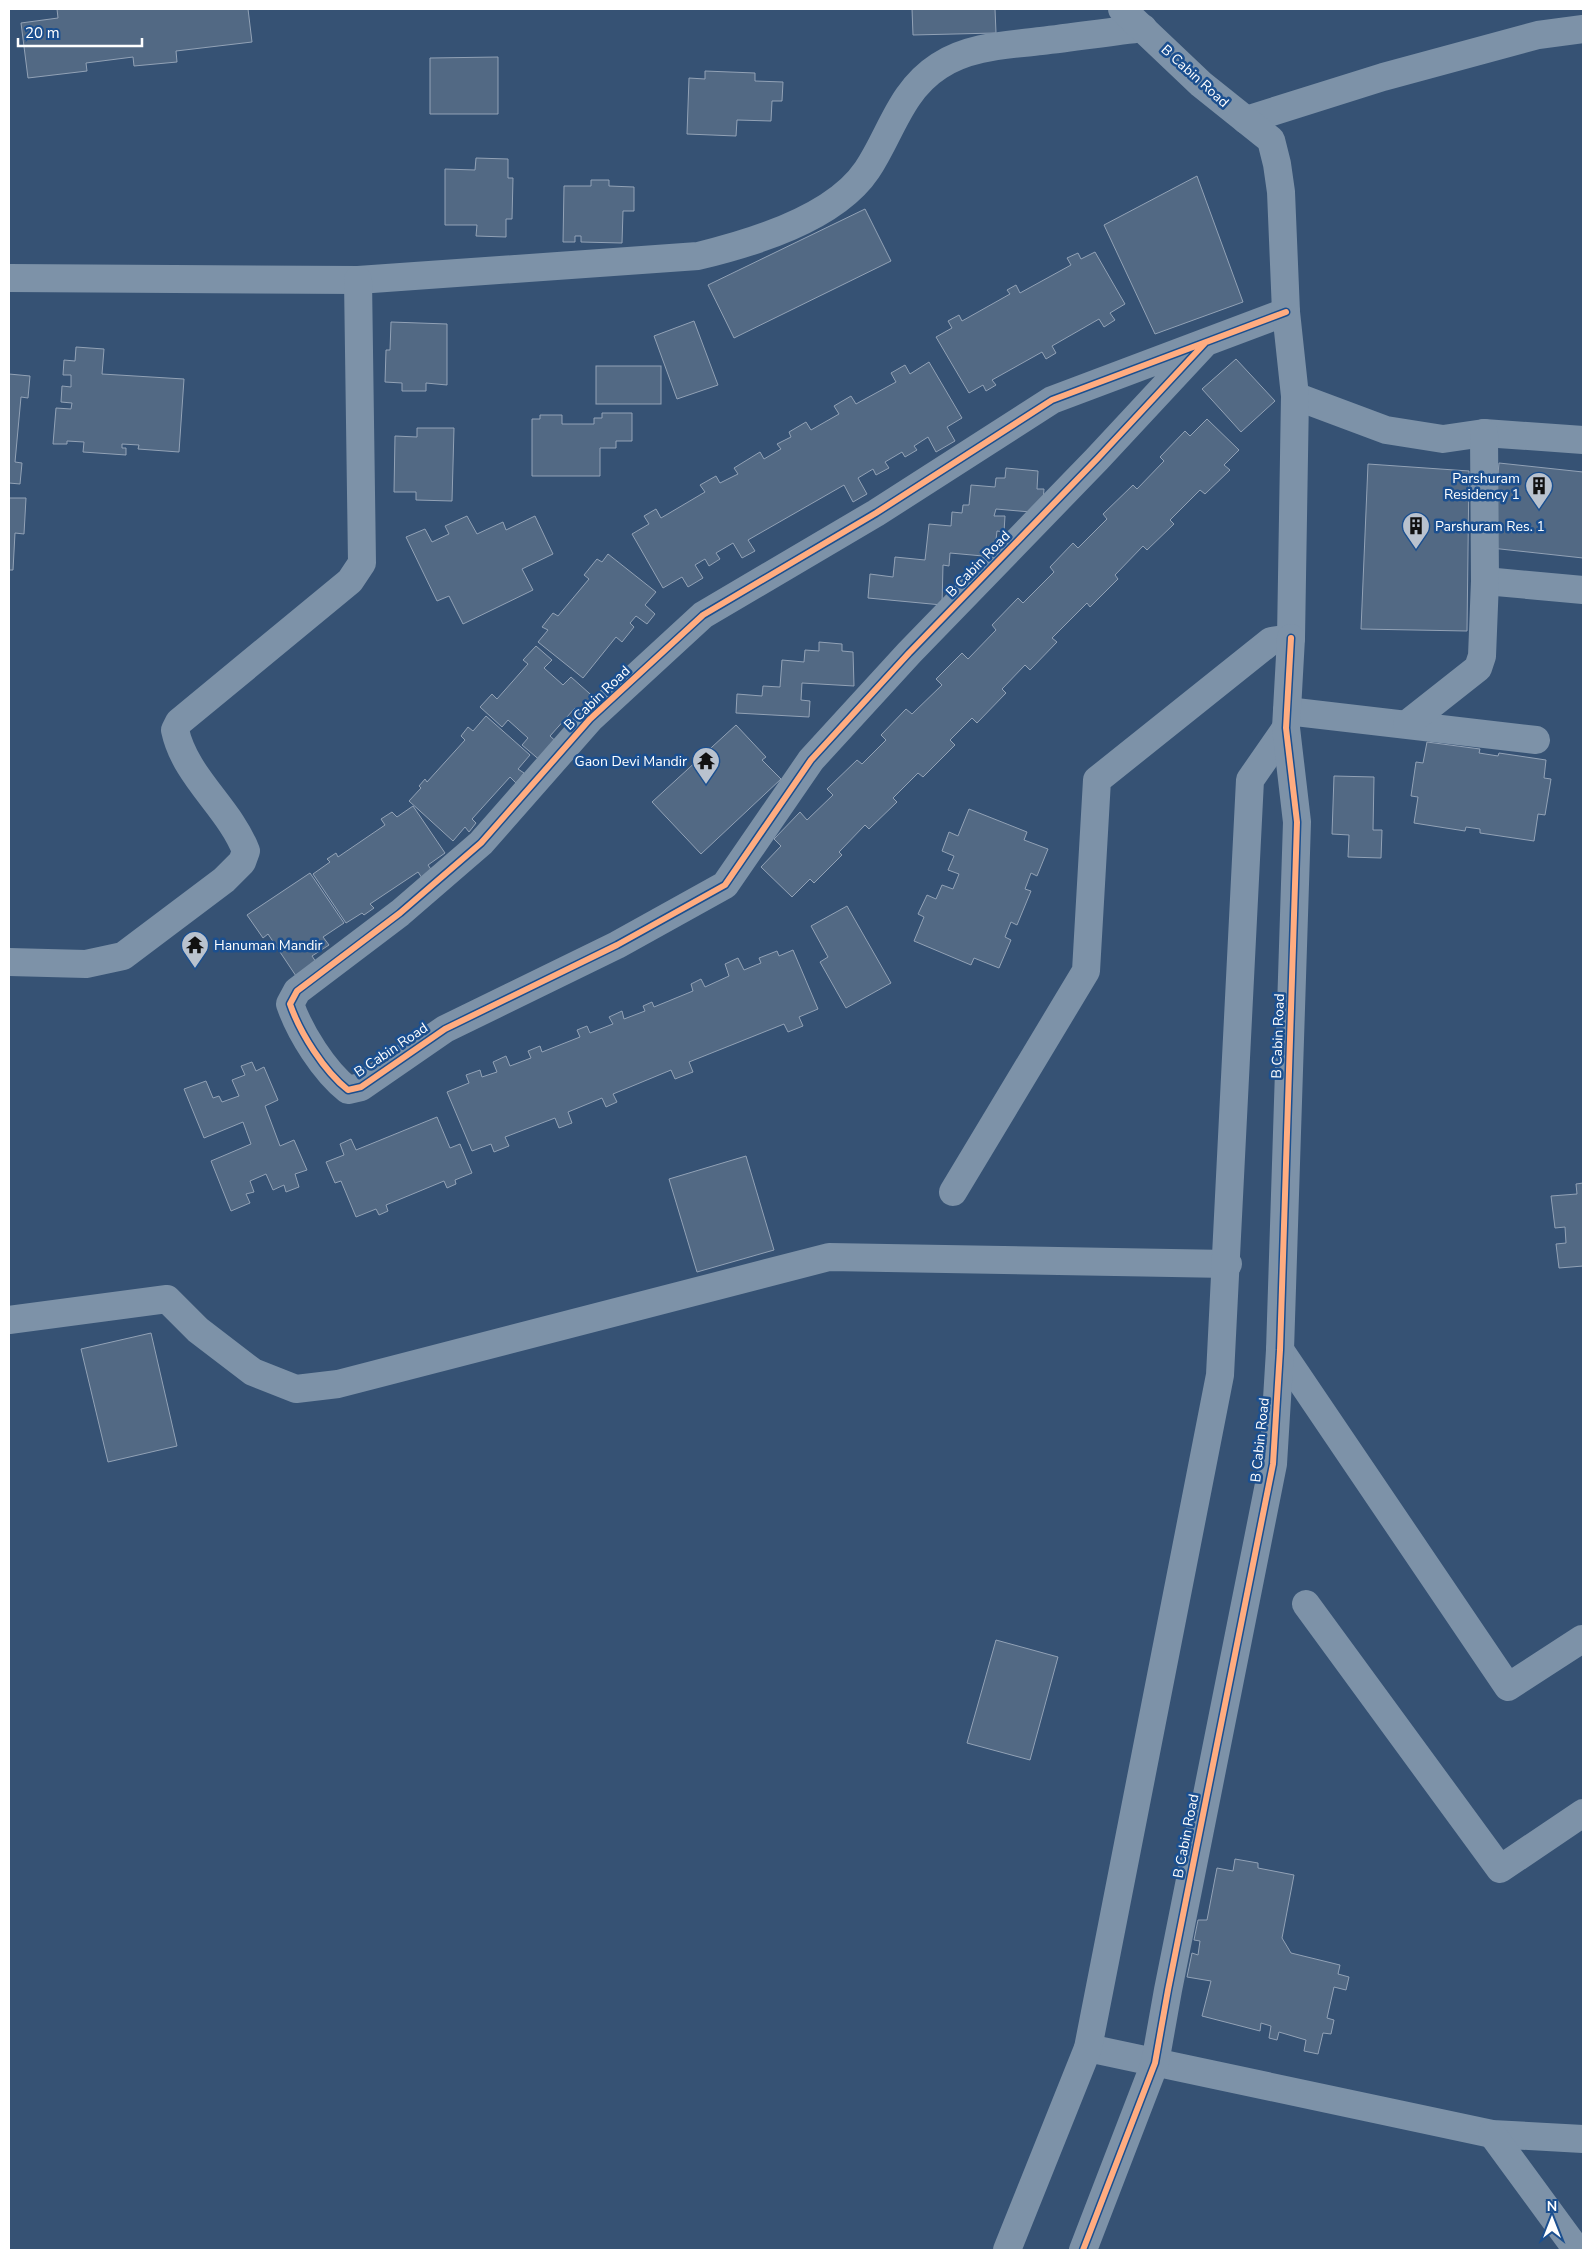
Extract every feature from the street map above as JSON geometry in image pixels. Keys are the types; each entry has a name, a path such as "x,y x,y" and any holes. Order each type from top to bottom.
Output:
{"street":[{"name":"B Cabin Road","path":"1083,2250 1155,2063 1272,1464 1280,1350 1297,822 1287,720 1292,638 1295,396 1286,312 1281,192 1271,140 1201,84 1122,9"},
{"path":"9,278 358,280 698,256 750,243 809,218 840,197 866,171 910,90 940,65 981,49 1143,28"},
{"path":"1246,120 1383,77 1492,47 1538,35 1583,29"},
{"path":"9,962 86,964 124,956 224,880 242,862 246,852 238,832 183,757 175,730 180,722 350,581 362,563 358,280"},
{"name":"B Cabin Road","path":"1205,343 1097,459 916,646 811,760 725,885 617,945 445,1029 361,1087 348,1090 334,1079 296,1022 290,1004 297,991 400,913 481,843 590,719 703,615 876,513 1052,400 1286,312"},
{"path":"1295,396 1386,430 1443,439 1484,433 1583,440"},
{"path":"1407,724 1478,668 1484,644 1484,433"},
{"path":"1485,581 1583,590"},
{"path":"953,1192 1086,971 1097,780 1271,641 1292,638"},
{"path":"1007,2250 1088,2048 1220,1375 1228,1264 1250,780 1287,720 1407,724 1536,740"},
{"path":"9,1320 167,1298 198,1330 253,1372 296,1389 338,1384 829,1257 1228,1264"},
{"path":"1280,1350 1508,1687 1582,1639 1583,1641"},
{"path":"1306,1604 1500,1869 1583,1813"},
{"path":"1088,2048 1492,2134 1583,2139"},
{"path":"1492,2134 1577,2250"}],"building":[{"path":"57,9 248,9 252,42 176,51 177,62 134,66 133,57 86,63 87,71 28,78 21,23 58,18"},
{"path":"912,9 995,9 996,33 913,35"},
{"path":"498,57 498,114 430,114 430,58"},
{"path":"705,71 755,73 755,81 783,82 782,101 772,101 771,121 737,120 736,136 687,134 689,78 705,79"},
{"path":"476,158 508,159 508,178 513,178 512,219 506,219 506,237 476,236 477,225 445,225 445,169 475,170"},
{"path":"1197,176 1243,302 1155,334 1104,225"},
{"path":"591,180 609,180 609,186 634,187 634,211 623,211 622,243 581,242 581,236 575,236 575,242 563,242 564,186 591,186"},
{"path":"865,209 891,261 734,338 708,285"},
{"path":"1095,252 1125,304 1110,313 1115,320 1104,327 1099,319 1052,346 1056,353 1046,359 1042,352 992,380 996,385 986,391 983,385 969,393 936,337 952,328 948,321 959,315 962,321 1010,294 1007,290 1016,285 1020,293 1071,265 1067,258 1078,253 1081,259"},
{"path":"694,321 718,385 677,399 654,336"},
{"path":"391,322 447,324 447,385 426,383 426,391 402,391 402,383 385,382 386,350 390,350"},
{"path":"76,347 104,349 102,374 184,379 179,452 138,449 139,445 122,444 122,448 126,448 126,455 83,452 84,442 67,441 67,444 53,444 56,408 71,409 72,403 61,402 62,386 71,387 71,375 63,375 64,360 75,361"},
{"path":"1236,359 1275,401 1241,432 1202,389"},
{"path":"929,362 962,418 947,427 955,441 936,452 928,437 914,446 917,450 905,457 902,452 885,462 889,468 876,475 873,469 858,478 867,494 853,502 844,485 748,540 755,551 742,558 733,543 716,553 720,559 709,566 705,559 695,565 703,578 688,587 682,577 663,588 632,534 649,524 644,516 656,509 661,518 705,492 700,485 716,476 720,483 738,474 734,468 760,452 764,459 781,449 777,444 791,437 789,432 806,422 811,430 839,414 834,406 851,396 856,404 896,382 891,373 905,365 910,374"},
{"path":"596,366 661,366 661,404 596,404"},
{"path":"9,374 30,376 28,398 21,397 15,462 22,463 20,484 9,483"},
{"path":"602,413 632,413 632,441 616,441 616,448 600,448 600,476 532,476 532,419 540,419 540,415 562,415 562,424 594,424 594,418 602,418"},
{"path":"1207,419 1239,450 1224,465 1230,470 1205,494 1200,490 1170,520 1174,524 1147,550 1143,546 1115,575 1118,579 1090,607 1087,603 1052,638 1057,642 1030,670 1025,665 1002,689 1006,693 977,723 972,718 950,740 955,745 923,777 918,773 893,798 897,802 869,829 865,825 839,852 842,855 814,883 810,879 792,897 761,867 781,846 774,839 800,812 807,820 833,795 827,789 857,760 862,764 886,740 881,735 906,709 912,714 942,685 936,679 962,653 968,659 996,630 992,625 1018,598 1023,603 1054,572 1050,567 1073,543 1078,548 1107,519 1103,514 1133,485 1137,489 1164,461 1160,457 1185,431 1190,436"},
{"path":"417,428 454,428 452,501 416,500 416,492 394,492 395,436 417,437"},
{"name":"Parshuram Residency 1","path":"1499,463 1583,472 1583,558 1491,548"},
{"name":"Parshuram Res. 1","path":"1368,464 1469,471 1467,631 1361,629"},
{"path":"1006,468 1038,471 1037,489 1044,489 1042,513 996,509 994,516 1005,516 1004,532 997,531 994,557 950,553 949,566 943,565 942,605 868,598 870,574 893,577 895,557 925,560 929,524 951,526 952,512 962,513 963,505 969,505 971,485 995,487 996,478 1005,478"},
{"path":"9,498 26,498 24,534 15,533 13,570 9,570"},
{"path":"467,516 477,534 503,522 506,530 535,516 553,554 522,569 533,590 463,624 449,596 437,601 406,537 425,529 432,542 449,534 445,526"},
{"path":"608,554 656,592 645,605 655,614 647,624 636,616 630,623 634,627 622,642 616,637 583,678 538,642 548,630 542,627 553,613 558,616 589,579 584,575 597,559 602,562"},
{"path":"819,642 842,644 842,651 853,652 854,686 802,683 801,700 810,701 809,717 736,713 737,694 762,696 763,686 780,687 782,660 804,662 805,650 819,651"},
{"path":"536,646 552,660 544,668 563,685 571,677 598,701 584,716 575,708 550,736 559,744 542,762 522,745 528,738 508,720 502,727 480,707 492,694 497,699 528,664 523,660"},
{"path":"486,716 530,755 518,769 524,773 516,783 510,777 472,819 476,823 469,832 465,827 453,841 409,801 421,788 419,786 425,779 427,782 465,740 461,736 468,727 473,731"},
{"path":"736,725 766,757 762,760 781,779 701,854 652,802"},
{"path":"1427,742 1480,749 1479,753 1498,756 1499,753 1546,760 1544,778 1551,779 1545,815 1538,814 1534,841 1480,833 1480,829 1466,827 1465,831 1414,823 1418,797 1411,796 1416,762 1423,763"},
{"path":"1334,776 1374,777 1373,830 1382,830 1381,858 1348,857 1349,835 1332,834"},
{"path":"413,806 445,853 428,865 432,871 422,878 418,872 370,904 374,908 346,923 313,874 330,862 327,859 336,853 338,857 385,825 381,819 392,812 397,817"},
{"path":"969,809 1027,832 1024,840 1048,849 1037,876 1031,873 1025,889 1031,891 1017,925 1011,922 1005,937 1011,940 999,968 974,958 971,965 914,941 924,917 918,914 927,895 936,899 942,885 953,889 959,874 948,870 954,856 942,851 949,832 958,836"},
{"path":"310,873 344,923 323,937 329,945 312,956 316,962 296,976 268,934 263,938 247,915"},
{"path":"847,906 891,983 846,1008 820,962 828,957 811,926"},
{"path":"793,950 818,1009 799,1017 803,1026 788,1032 784,1024 689,1062 693,1072 675,1079 671,1070 613,1094 617,1102 606,1107 602,1098 568,1112 572,1123 559,1128 555,1118 505,1137 509,1146 494,1152 491,1144 472,1151 447,1092 469,1083 466,1075 480,1070 482,1077 497,1072 493,1062 506,1056 510,1066 531,1058 528,1051 540,1046 542,1052 580,1037 577,1030 587,1026 590,1033 613,1024 609,1017 622,1011 624,1019 645,1011 643,1006 652,1002 654,1007 693,991 691,984 701,979 705,987 729,976 725,964 738,958 744,970 761,963 759,958 777,951 779,956"},
{"path":"252,1062 256,1071 264,1067 278,1100 265,1106 280,1146 294,1140 307,1170 295,1174 299,1187 286,1192 284,1185 273,1190 266,1174 250,1181 254,1192 246,1194 250,1203 231,1211 211,1161 251,1144 243,1122 204,1138 184,1089 206,1081 213,1098 219,1096 222,1102 239,1096 232,1080 245,1075 241,1066"},
{"path":"437,1117 450,1148 460,1144 472,1173 455,1180 456,1184 447,1188 444,1181 386,1205 388,1211 379,1215 376,1209 356,1217 341,1181 335,1183 326,1162 344,1155 340,1144 351,1139 356,1150"},
{"path":"746,1156 774,1250 697,1272 669,1179"},
{"path":"1583,1183 1583,1266 1559,1268 1556,1244 1566,1243 1565,1227 1555,1228 1551,1196 1577,1194 1576,1184"},
{"path":"151,1333 177,1446 108,1462 81,1349"},
{"path":"996,1640 1058,1657 1030,1760 967,1743"},
{"path":"1235,1859 1258,1863 1258,1868 1294,1875 1282,1938 1291,1953 1340,1965 1338,1974 1349,1977 1346,1990 1334,1987 1327,2018 1334,2020 1331,2034 1323,2033 1318,2054 1304,2051 1306,2040 1279,2032 1277,2040 1269,2038 1271,2026 1261,2023 1260,2031 1202,2016 1211,1981 1187,1977 1192,1953 1198,1955 1200,1941 1194,1940 1198,1920 1207,1920 1217,1868 1233,1871"}],"cycle path":[{"path":"1205,343 1097,459 909,653 811,760 725,885 617,945 445,1029 361,1087 348,1090 330,1073 306,1039 294,1015 290,1004 297,991 400,913 481,843 590,719 703,615 876,513 1052,400 1286,312"},
{"path":"1083,2250 1155,2063 1273,1464 1280,1350 1297,822 1286,728 1291,638"}],"place":[{"name":"Parshuram Residency 1","path":"1539,510"},
{"name":"Parshuram Res. 1","path":"1416,550"},
{"name":"Gaon Devi Mandir","path":"706,785"},
{"name":"Hanuman Mandir","path":"195,969"}]}
